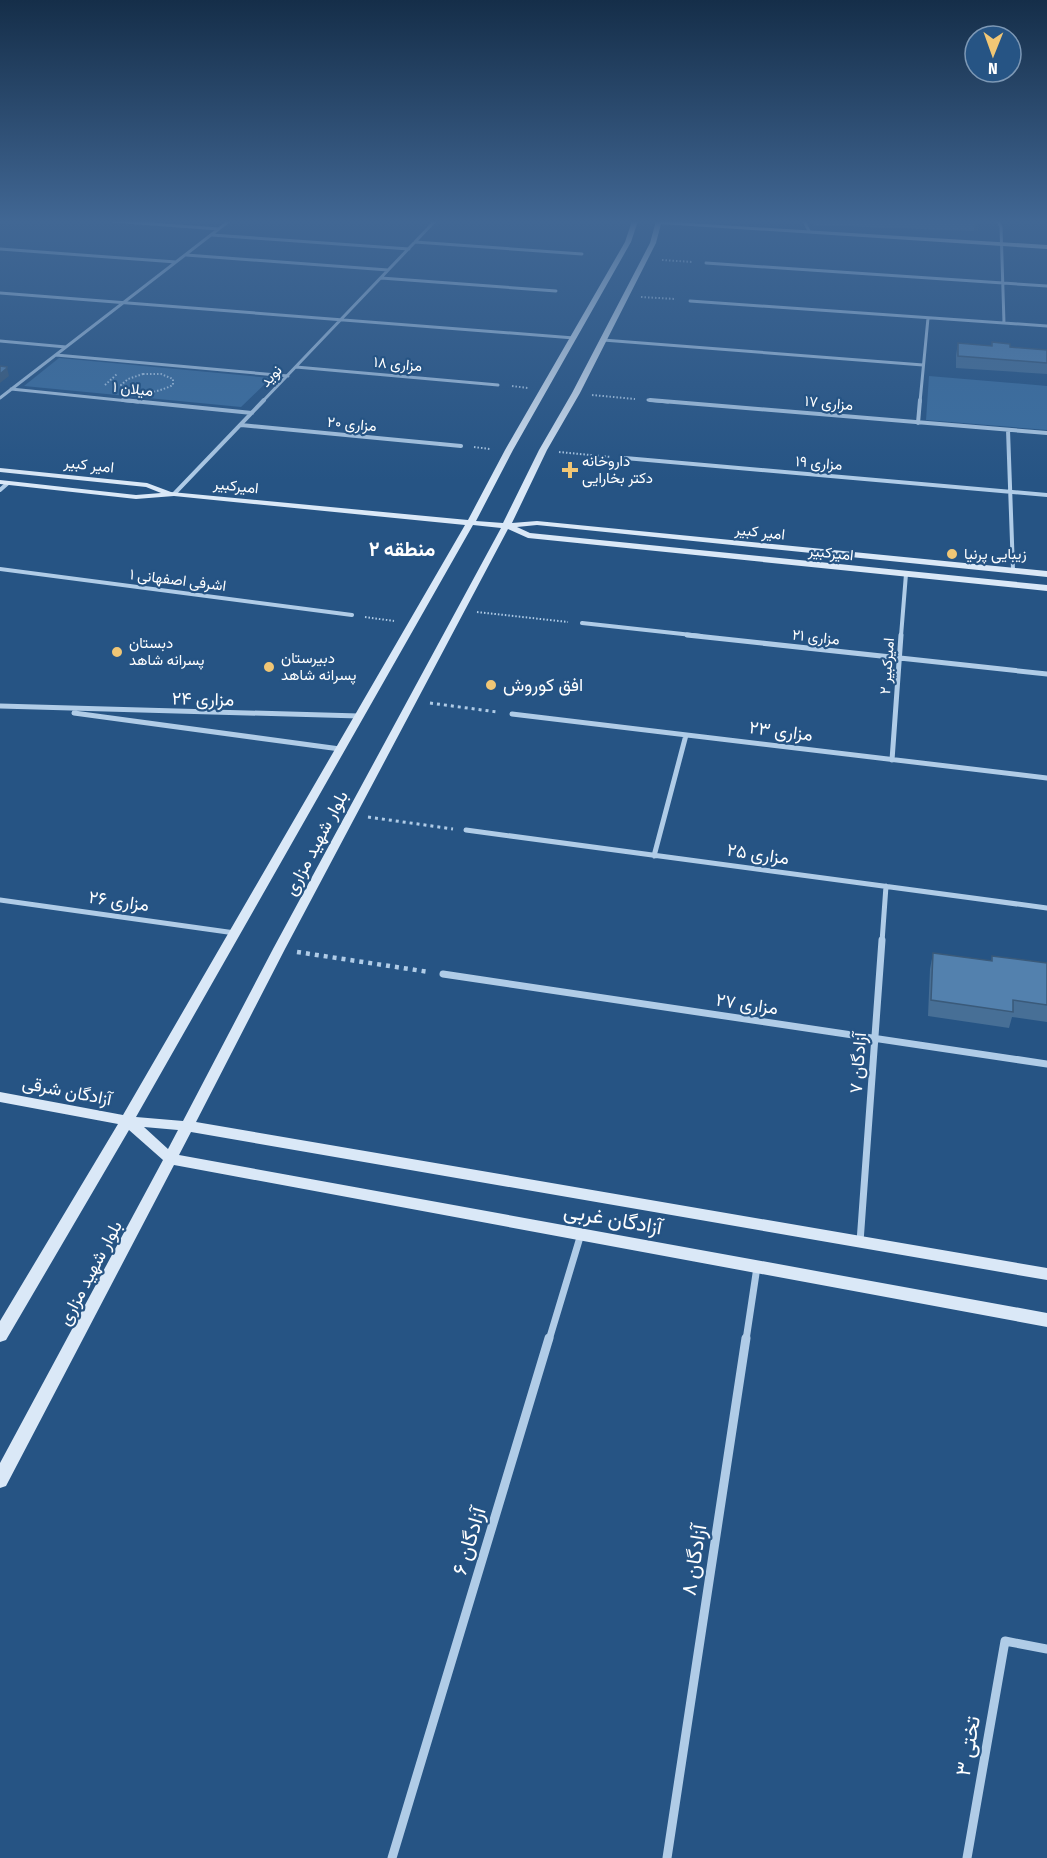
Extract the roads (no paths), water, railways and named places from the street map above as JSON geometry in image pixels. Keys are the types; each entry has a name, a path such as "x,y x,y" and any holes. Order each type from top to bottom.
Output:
{"main road":[{"name":"بلوار شهید مزاری","path":"0,1335 128,1121 470,523 509,450 574,338 595,308"},
{"name":"بلوار شهید مزاری","path":"0,1480 279,950 506,526 543,450 576,393 617,308"},
{"name":"امیر کبیر","path":"0,470 147,484 174,494"},
{"name":"امیرکبیر","path":"3,483 136,497 174,494 470,523"},
{"name":"امیر کبیر","path":"470,523 506,526 537,523 1047,574"},
{"name":"امیرکبیر","path":"506,526 528,535 1047,588"},
{"name":"آزادگان شرقی","path":"0,1097 128,1121 188,1126"},
{"name":"آزادگان شرقی","path":"128,1121 171,1159"},
{"name":"آزادگان غربی","path":"188,1126 1047,1274"},
{"name":"آزادگان غربی","path":"171,1159 1047,1320"}],"street":[{"path":"0,398 117,308"},
{"path":"183,308 574,338"},
{"name":"نوید","path":"174,494 353,308"},
{"path":"784,308 1047,326"},
{"path":"1003,308 1004,323"},
{"path":"918,423 928,318"},
{"path":"603,340 923,365"},
{"path":"0,341 66,347"},
{"path":"56,355 288,376"},
{"name":"مزاری ۱۸","path":"296,367 498,385"},
{"name":"میلان ۱","path":"11,389 252,413"},
{"name":"مزاری ۱۷","path":"648,400 1047,434"},
{"name":"مزاری ۲۰","path":"241,425 461,446"},
{"path":"1008,430 1014,570"},
{"name":"مزاری ۱۹","path":"625,458 1047,495"},
{"path":"0,490 3,483"},
{"name":"اشرفی اصفهانی ۱","path":"0,569 352,615"},
{"name":"امیرکبیر ۲","path":"892,760 906,574"},
{"name":"مزاری ۲۱","path":"582,623 1047,674"},
{"path":"0,706 46,709 340,749"},
{"name":"مزاری ۲۴","path":"46,709 359,716"},
{"name":"مزاری ۲۳","path":"512,714 1047,778"},
{"path":"654,856 686,735"},
{"name":"مزاری ۲۵","path":"466,830 1047,908"},
{"name":"آزادگان ۷","path":"860,1242 886,886"},
{"name":"مزاری ۲۶","path":"0,900 235,933"},
{"name":"مزاری ۲۷","path":"443,974 1047,1064"},
{"name":"آزادگان ۶","path":"392,1858 581,1234"},
{"name":"آزادگان ۸","path":"666,1858 757,1267"},
{"name":"تختی ۳","path":"967,1858 1005,1641 1047,1649"}],"place":[{"name":"داروخانه دکتر بخارایی","path":"570,470"},
{"name":"زیبایی پرنیا","path":"952,554"},
{"name":"دبستان پسرانه شاهد","path":"117,652"},
{"name":"دبیرستان پسرانه شاهد","path":"269,667"},
{"name":"افق کوروش","path":"491,685"}],"district":[{"name":"منطقه ۲","path":"402,549"}]}
